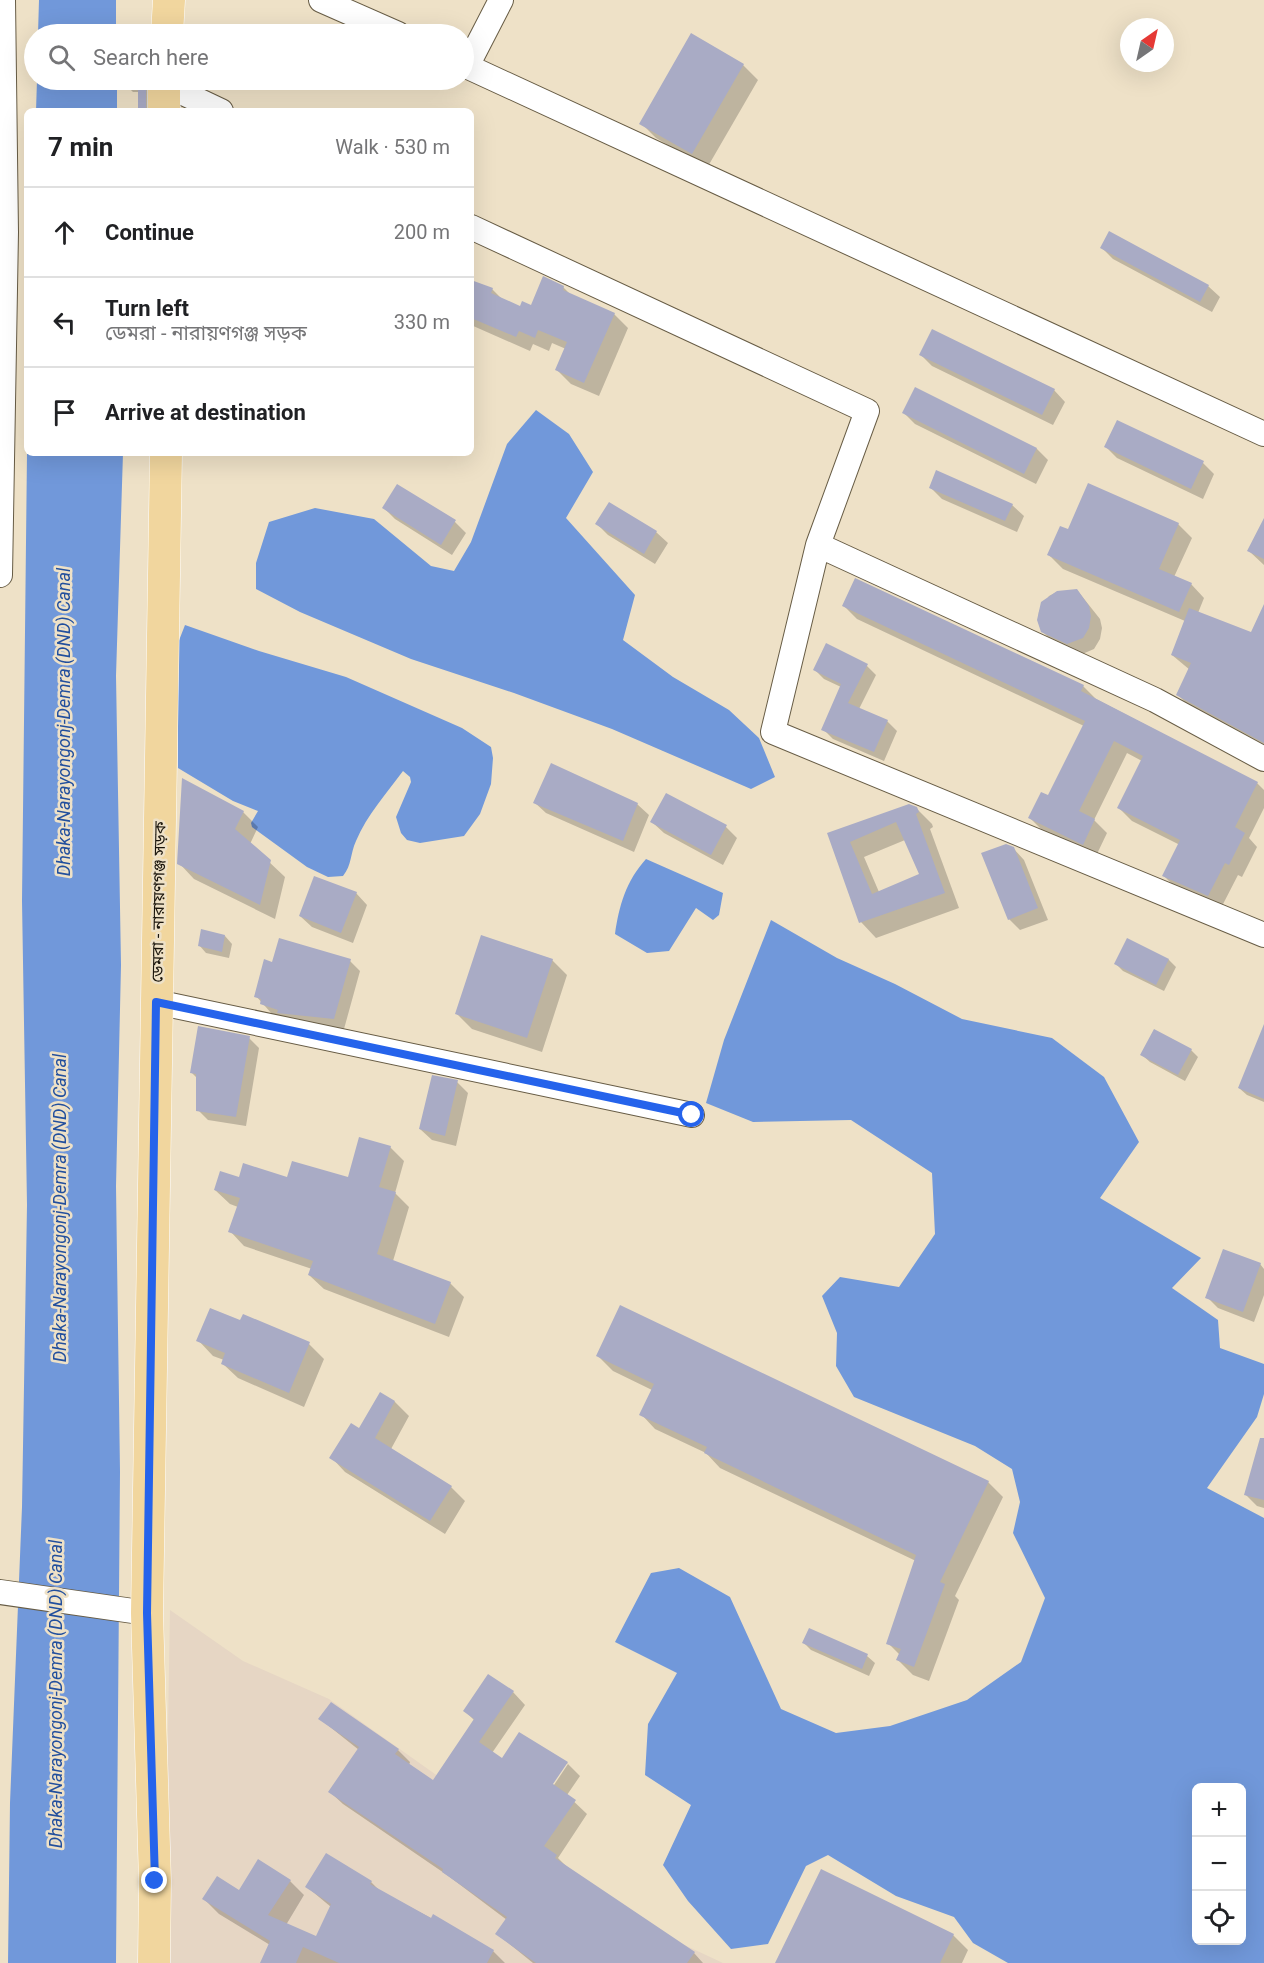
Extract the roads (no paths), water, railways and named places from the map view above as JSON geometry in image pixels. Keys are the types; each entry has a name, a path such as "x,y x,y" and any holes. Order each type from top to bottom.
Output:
{"main road":[{"path":"168,24 169,0"},
{"name":"ডেমরা - নারায়ণগঞ্জ সড়ক","path":"154,1963 155,1881 147,1613 166,456"}],"street":[{"path":"0,575 6,232 3,0"},
{"path":"321,0 345,5 380,24"},
{"path":"474,49 501,0"},
{"path":"474,69 1264,434"},
{"path":"164,92 212,108"},
{"path":"474,228 867,411 818,545 773,732 1264,935"},
{"path":"818,545 1155,700 1264,759"},
{"path":"156,1002 692,1115"},
{"path":"0,1592 147,1613"}],"water":[{"path":"39,0 116,0 116,24 38,24"},
{"path":"37,90 117,90 117,108 36,108"},
{"path":"536,410 569,434 593,472 566,518 635,595 623,640 673,677 729,710 759,738 775,777 751,789 612,729 411,659 300,612 256,589 256,563 269,522 315,508 374,519 431,566 454,571 471,542 507,444"},
{"name":"Dhaka-Narayongonj-Demra (DND) Canal","path":"27,456 123,456 116,676 121,965 116,1186 120,1472 116,1963 8,1963 10,1803 22,1507 27,1205 22,901"},
{"path":"185,625 259,651 346,677 462,728 491,747 493,758 491,784 480,814 464,836 420,843 407,840 401,833 396,817 411,782 410,777 403,771 366,822 343,876 328,877 307,867 252,827 251,823 258,811 233,801 178,768 178,643"},
{"path":"646,859 723,893 719,915 713,920 696,908 669,951 647,953 615,934 624,894 633,876"},
{"path":"771,920 837,958 895,984 962,1019 1052,1038 1104,1077 1139,1142 1100,1198 1201,1258 1172,1288 1218,1320 1220,1348 1264,1364 1264,1394 1257,1417 1207,1488 1264,1518 1264,1963 1008,1963 973,1943 954,1917 896,1896 828,1855 806,1866 768,1944 731,1949 688,1901 663,1865 691,1805 645,1775 648,1724 677,1673 615,1642 651,1573 679,1568 730,1597 781,1709 836,1733 890,1726 967,1700 1021,1662 1045,1598 1013,1533 1020,1502 1012,1469 975,1446 854,1397 836,1366 837,1333 822,1296 840,1277 899,1287 935,1234 932,1173 851,1120 753,1122 706,1103 724,1040"}]}
